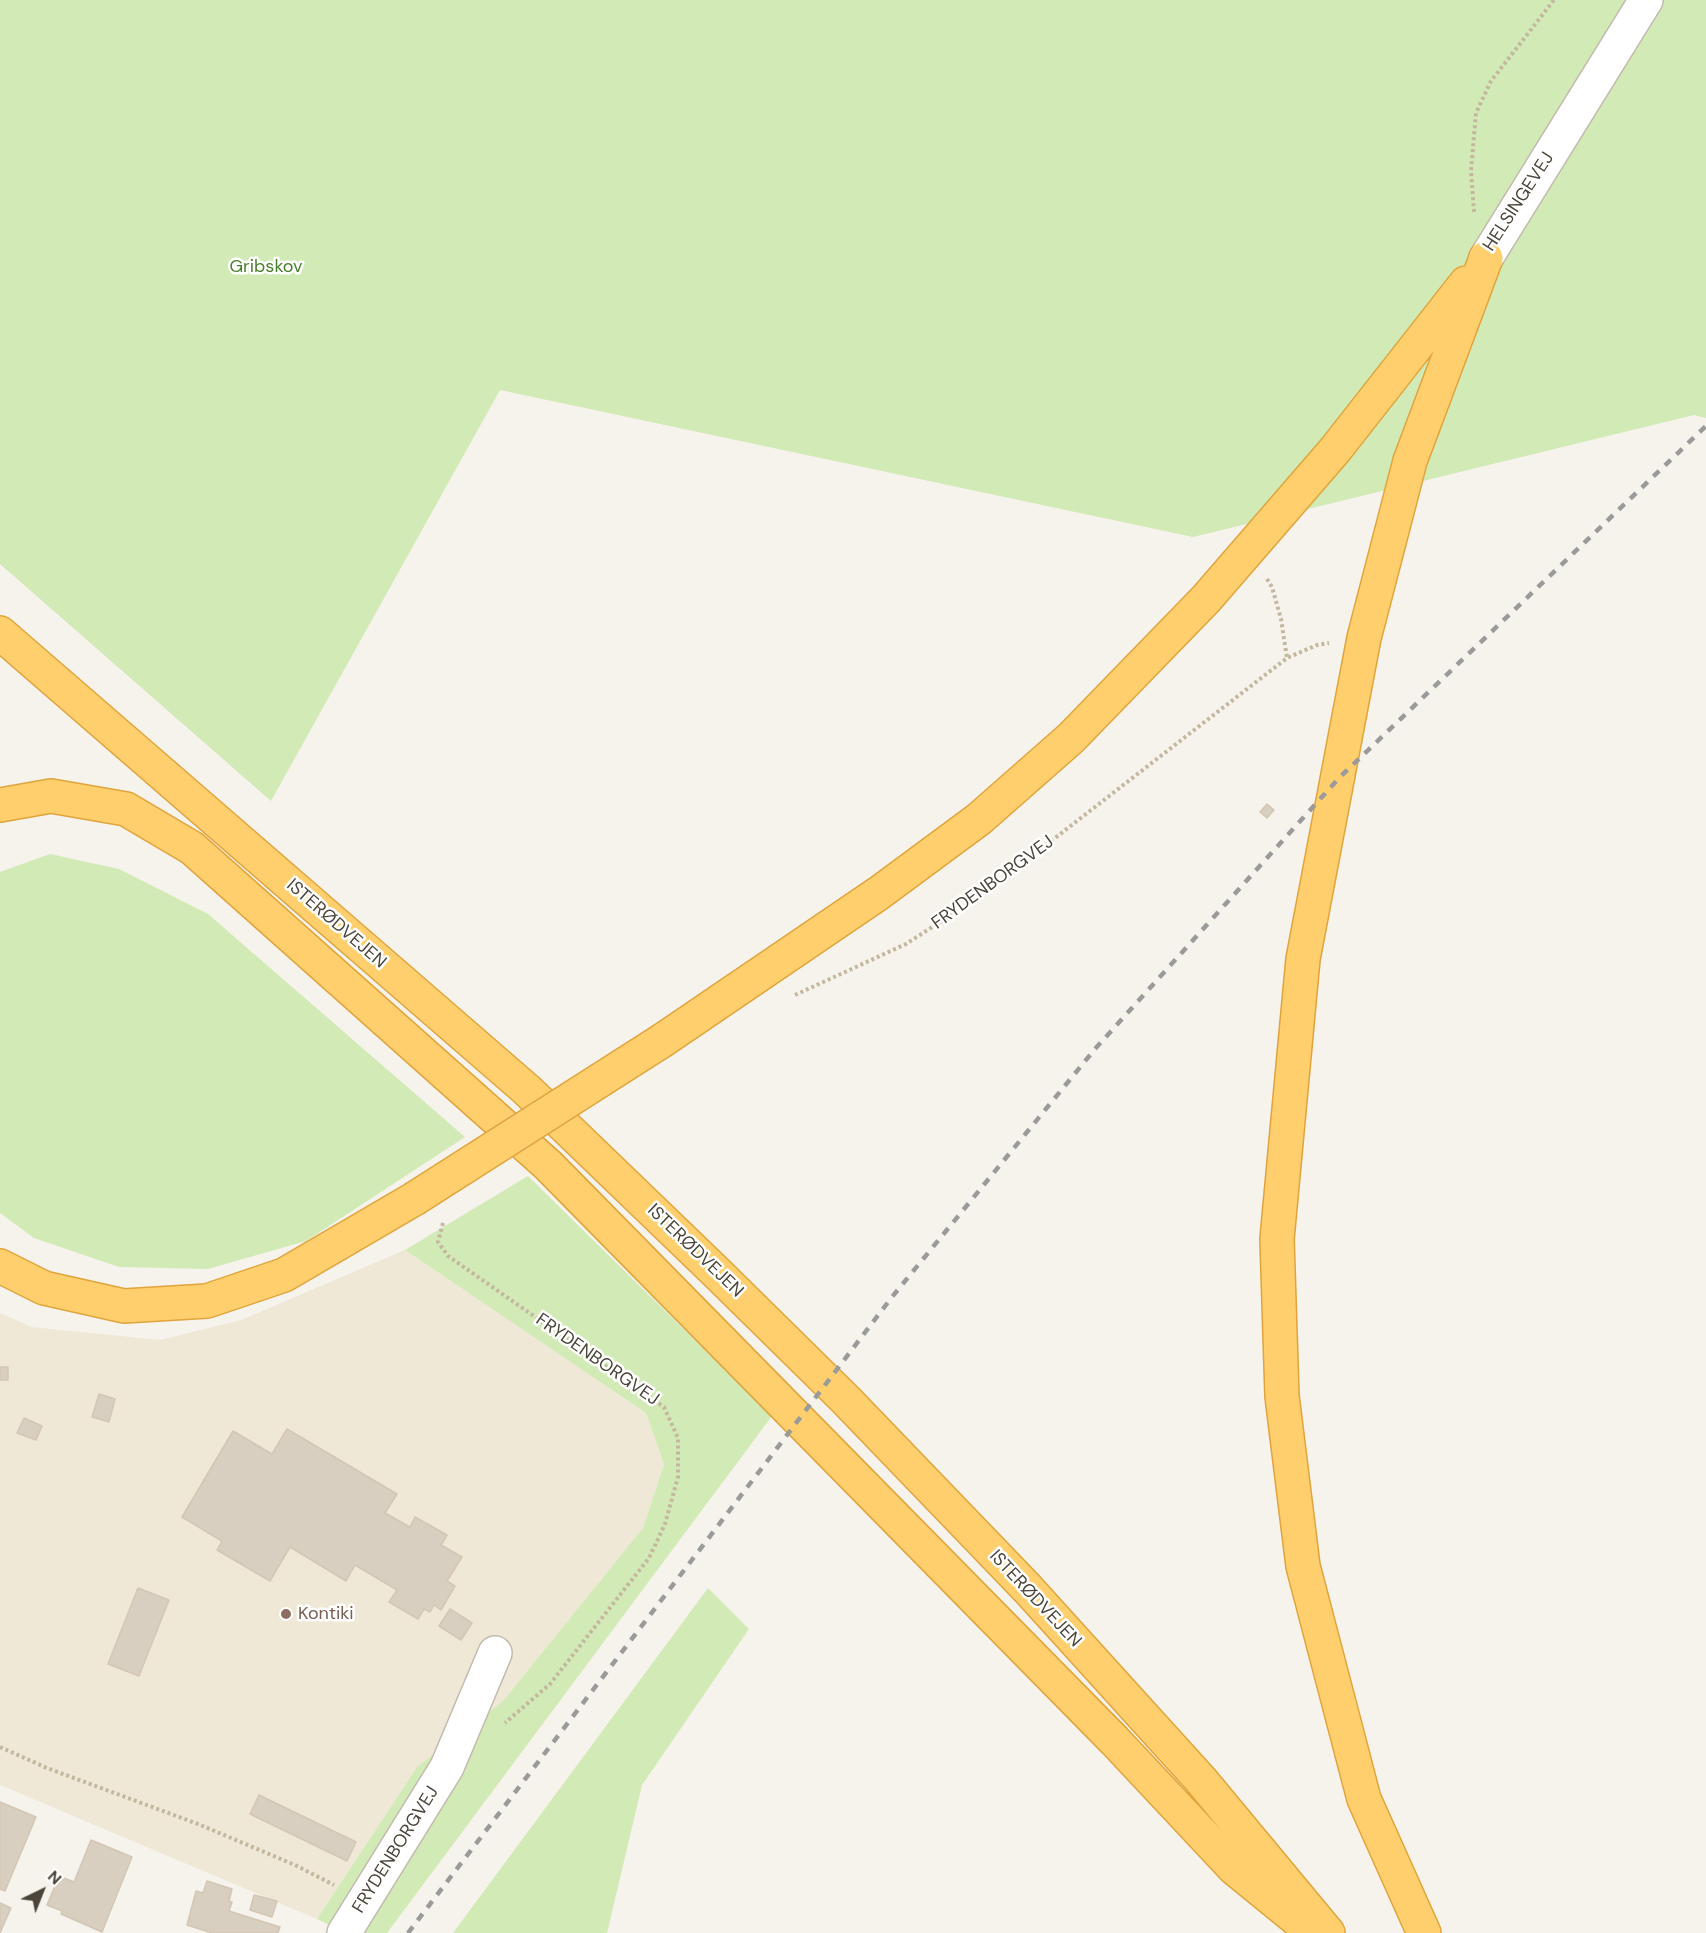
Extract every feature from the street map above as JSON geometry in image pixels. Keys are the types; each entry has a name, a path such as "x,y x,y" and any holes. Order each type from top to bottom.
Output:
{"highway":[{"path":"0,1266 44,1288 124,1306 207,1301 284,1275 414,1199 663,1040 879,893 979,819 1071,738 1206,599 1335,450 1486,258"},
{"path":"1424,1933 1364,1799 1303,1566 1282,1396 1277,1239 1303,960 1364,638 1410,461 1486,258"},
{"name":"ISTERØDVEJEN","path":"0,633 527,1090 716,1272 846,1400 1027,1588 1201,1780 1328,1933"},
{"path":"0,805 51,796 126,809 192,848 548,1165 1107,1733 1234,1868 1314,1933"}],"street":[{"name":"HELSINGEVEJ","path":"1486,258 1646,0"},
{"name":"FRYDENBORGVEJ","path":"344,1933 447,1767 495,1653"}],"path":[{"name":"HELSINGEVEJ","path":"1486,258 1474,215 1471,171 1476,113 1491,81 1554,0"},
{"name":"FRYDENBORGVEJ","path":"789,997 906,944 979,897 1287,658"},
{"name":"FRYDENBORGVEJ","path":"447,1218 441,1226 438,1242 448,1256 664,1407 678,1438 678,1477 665,1524 649,1558 550,1684 498,1729"},
{"path":"0,1747 47,1768 209,1829 295,1865 364,1901"}],"shaded area":[{"name":"Kontiki","path":"405,1250 646,1413 664,1463 643,1528 503,1701 417,1767 317,1919 0,1785 0,1313 32,1327 160,1340 241,1320"}],"green space":[{"name":"Gribskov","path":"0,0 1706,0 1706,418 1694,415 1193,537 500,390 271,801 0,564"},
{"path":"50,854 119,869 208,914 465,1137 306,1241 208,1269 119,1267 34,1238 0,1213 0,872"},
{"path":"528,1176 772,1416 387,1933 346,1933 317,1919 417,1767 503,1701 643,1528 664,1464 646,1413 405,1250"},
{"path":"708,1588 749,1629 642,1785 607,1933 453,1933"}],"building":[{"path":"1267,804 1274,810 1267,818 1260,812"},
{"path":"0,1367 8,1367 8,1380 0,1380"},
{"path":"99,1394 115,1399 109,1422 92,1417"},
{"path":"24,1418 42,1426 36,1440 17,1433"},
{"path":"287,1429 397,1494 385,1513 410,1527 415,1517 447,1535 441,1545 462,1557 447,1581 455,1586 441,1610 434,1605 430,1612 424,1609 418,1619 389,1602 397,1590 355,1565 346,1581 290,1547 270,1581 217,1550 222,1541 182,1517 233,1431 272,1454"},
{"path":"138,1588 169,1600 139,1676 108,1664"},
{"path":"450,1609 472,1623 461,1640 439,1626"},
{"path":"259,1795 356,1842 347,1861 250,1814"},
{"path":"0,1802 36,1817 5,1891 0,1889"},
{"path":"91,1840 132,1857 102,1932 61,1914 62,1911 47,1905 59,1876 74,1882"},
{"path":"207,1881 232,1889 229,1911 280,1927 278,1933 212,1933 187,1925 196,1891 203,1893"},
{"path":"254,1895 277,1901 272,1917 250,1910"},
{"path":"0,1903 11,1908 0,1933"}],"railway":[{"path":"408,1933 892,1297 1095,1049 1339,778 1706,426"}],"place":[{"name":"Kontiki","path":"286,1614"}]}
